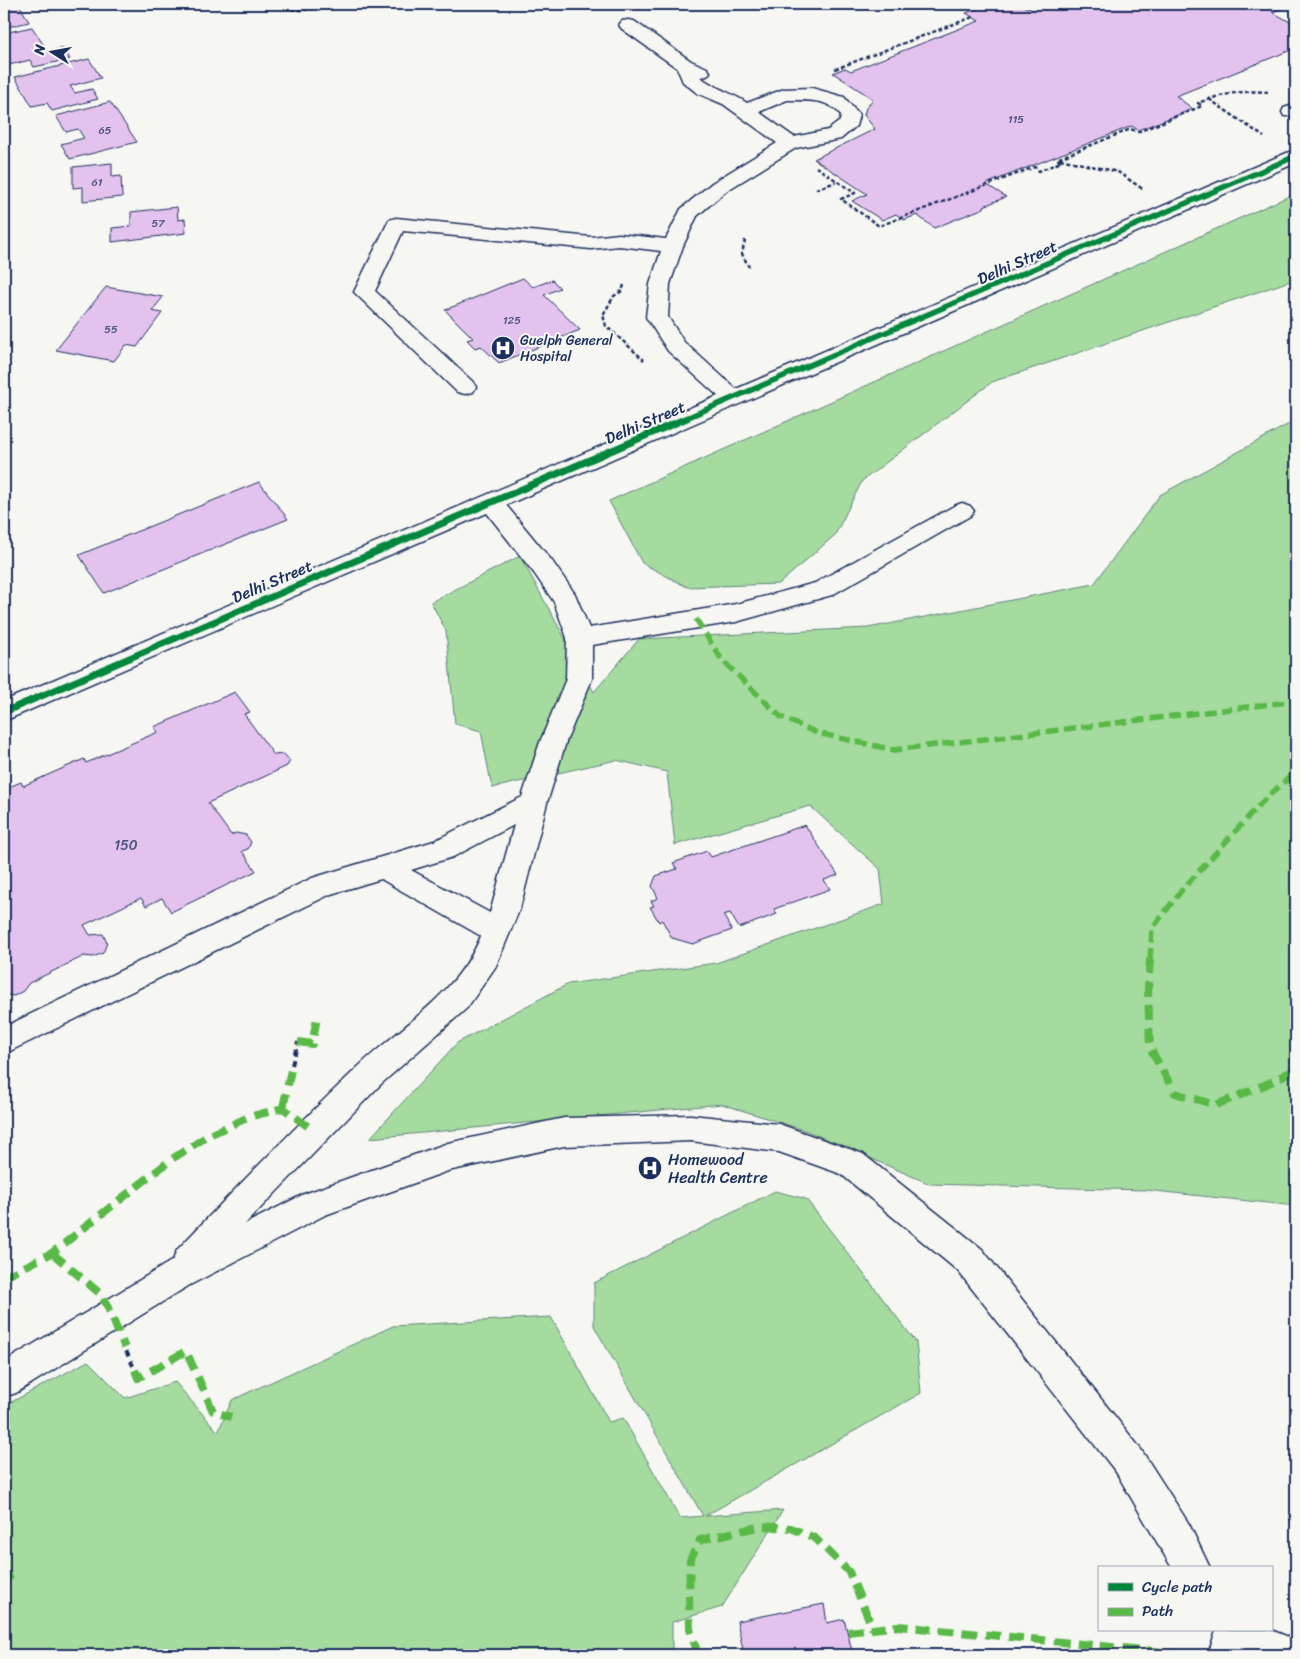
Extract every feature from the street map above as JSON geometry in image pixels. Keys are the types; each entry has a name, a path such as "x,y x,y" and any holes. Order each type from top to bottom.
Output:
{"street":[{"path":"628,25 685,65 689,78 704,89 738,106 790,143"},
{"path":"734,399 676,346 657,317 660,284 671,252 688,213 719,187 790,143 834,135 844,130 849,122 850,115 837,101 812,94 784,96 738,106"},
{"name":"Delhi Street","path":"4,712 1296,156"},
{"path":"465,387 364,292 396,224 591,243 619,240 671,252"},
{"path":"591,243 615,251 634,253 671,252"},
{"path":"176,1275 261,1184 370,1075 457,999 486,958 506,908 533,803 553,742 579,679 580,638 566,600 543,567 491,502"},
{"path":"580,638 736,613 822,588 962,511"},
{"path":"4,1041 322,886 442,849 533,803"},
{"path":"383,867 497,930"},
{"path":"4,1381 176,1275 315,1204 448,1157 564,1132 691,1128 779,1138 852,1164 970,1260 1128,1460 1176,1537 1191,1566"},
{"path":"1227,1655 1235,1632"},
{"path":"1239,1632 1258,1644 1286,1655"}],"path":[{"path":"279,4 286,10 303,10 335,4"},
{"path":"833,70 973,17"},
{"path":"1056,159 1131,129 1138,132 1202,106 1198,103 1228,92 1244,90 1276,93"},
{"path":"1209,99 1270,141"},
{"path":"815,167 855,194 841,200 878,226 1035,167 1039,171 1061,162 1056,159"},
{"path":"1056,159 1118,172 1148,192"},
{"path":"816,189 837,181"},
{"path":"745,240 741,248 743,258 749,267"},
{"path":"634,253 622,291 614,296 603,315 606,326 646,361"},
{"path":"292,1065 298,1042"},
{"path":"125,1348 135,1370"}],"green space":[{"path":"1296,193 1296,279 992,382 862,481 835,535 779,584 687,587 642,563 609,501"},
{"path":"1296,420 1296,1206 1145,1190 930,1184 807,1131 722,1104 370,1138 457,1043 568,984 716,963 884,904 880,869 810,806 675,845 667,772 616,760 492,788 481,731 455,724 446,631 431,602 520,556 594,692 639,639 868,628 1094,584 1160,495"},
{"path":"775,1191 806,1199 916,1342 921,1393 705,1516 783,1510 722,1607 672,1622 672,1655 4,1655 4,1406 88,1361 125,1398 175,1382 218,1432 232,1400 393,1326 551,1317 609,1422 623,1418 680,1518 703,1516 594,1326 594,1283"}],"building":[{"path":"4,4 19,4 29,22 4,28"},
{"path":"991,4 1020,4 1027,8 1041,4 1289,4 1291,5 1272,12 1296,25 1296,48 1176,96 1193,109 1138,130 1132,126 986,184 1006,197 984,206 984,208 934,228 917,215 904,220 896,214 882,220 852,201 867,194 814,159 875,129 864,115 866,108 873,99 833,73 845,68 851,71 979,21 966,13"},
{"path":"32,27 48,52 63,48 70,59 34,67 30,60 9,65 4,57 4,33"},
{"path":"89,59 101,78 70,86 75,93 92,89 98,99 52,111 47,103 32,106 15,77"},
{"path":"110,102 137,142 70,159 61,144 84,138 78,129 66,132 56,116"},
{"path":"112,163 112,177 121,176 122,197 83,201 83,187 73,188 73,167"},
{"path":"177,207 178,220 185,219 186,233 112,242 112,228 131,226 131,212"},
{"path":"523,278 533,287 552,280 560,288 544,295 580,330 499,363 481,346 475,348 467,340 473,338 445,310"},
{"path":"106,287 163,297 152,311 162,313 137,347 126,345 114,361 56,350"},
{"path":"259,482 288,519 104,593 79,555"},
{"path":"235,692 250,712 244,714 274,755 284,754 290,761 287,766 208,803 231,835 236,833 246,835 251,842 248,849 242,851 256,871 171,912 162,898 146,906 141,898 84,925 90,935 103,934 107,943 103,953 93,957 84,956 29,983 23,991 14,996 4,994 4,789 21,782 23,786 84,759 86,763 158,732 154,727"},
{"path":"805,825 838,875 824,880 830,889 774,909 777,914 739,928 730,913 723,915 732,930 693,944 672,938 662,920 659,922 650,907 654,906 651,901 658,898 652,886 656,876 677,869 673,863 707,851 711,857"},
{"path":"824,1604 827,1623 844,1619 853,1655 744,1655 737,1621"}],"marked path":[{"path":"696,619 722,660 781,717 817,733 894,750 1296,701"},
{"path":"1296,771 1262,802 1181,891 1152,929 1148,989 1150,1048 1175,1093 1216,1105 1267,1084 1296,1069"},
{"path":"298,1042 312,1044 317,1018"},
{"path":"283,1108 292,1065"},
{"path":"4,1277 52,1253 172,1159 209,1135 249,1117 283,1108 314,1131"},
{"path":"52,1253 103,1296 125,1348"},
{"path":"135,1370 138,1378 186,1351 213,1411 231,1417"},
{"path":"698,1655 690,1629 690,1560 700,1540 762,1526 791,1528 815,1538 849,1572 873,1629"},
{"path":"4,1580 12,1575"},
{"path":"848,1632 898,1626 1193,1655"}],"cycle path":[{"path":"4,712 1296,156"}],"place":[{"name":"Guelph General Hospital","path":"503,348"},
{"name":"Homewood Health Centre","path":"650,1168"}]}
